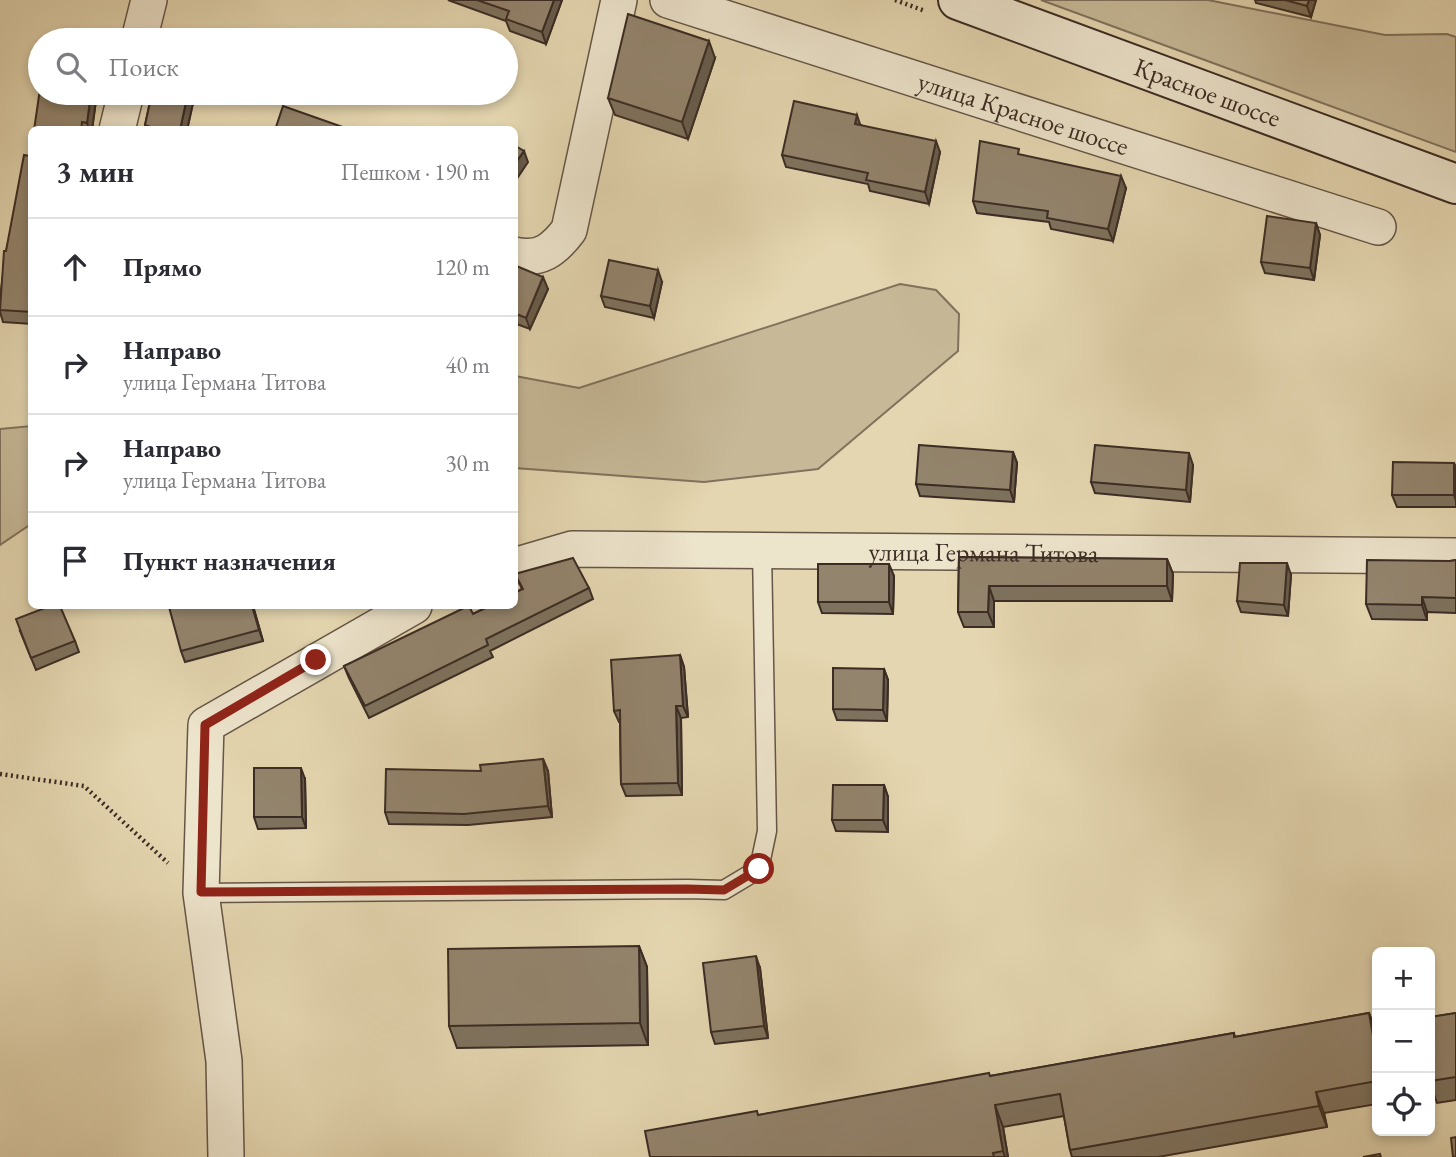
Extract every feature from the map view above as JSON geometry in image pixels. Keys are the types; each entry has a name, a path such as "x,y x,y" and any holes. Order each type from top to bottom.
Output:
{"main road":[{"name":"Красное шоссе","path":"958,0 1456,184"}],"street":[{"path":"142,28 149,0"},
{"path":"518,256 529,258 556,248 569,230 619,0"},
{"name":"улица Красное шоссе","path":"668,0 1378,227"},
{"path":"118,126 123,105"},
{"name":"улица Германа Титова","path":"518,565 572,549 1456,556"},
{"path":"226,1157 224,1061 201,892 205,725 409,609"}],"lane":[{"path":"201,892 724,890 759,869 766,831 762,550"}],"path":[{"path":"0,774 84,786 201,892"}],"shaded area":[{"path":"1041,0 1208,0 1385,35 1447,34 1456,37 1456,152"},
{"path":"900,284 936,290 959,314 958,351 818,469 704,482 518,468 518,377 579,388"},
{"path":"28,426 28,526 0,545 0,429"}],"building":[{"path":"477,0 554,0 542,32 506,19 509,11"},
{"path":"1285,0 1309,0 1307,6"},
{"path":"628,14 709,41 682,122 608,98"},
{"path":"794,101 857,115 855,124 936,141 925,192 866,180 868,173 782,155"},
{"path":"38,105 89,105 87,123 82,122 82,126 35,126"},
{"path":"149,105 185,105 181,126 145,125"},
{"path":"283,106 340,126 276,126"},
{"path":"980,141 1019,149 1018,154 1121,176 1108,229 1047,218 1048,211 973,201"},
{"path":"518,147 524,151 518,159"},
{"path":"24,155 28,156 28,312 0,310 4,251"},
{"path":"1267,216 1316,223 1310,268 1261,262"},
{"path":"609,260 658,270 650,306 601,296"},
{"path":"518,267 543,277 526,318 518,315"},
{"path":"919,445 1013,452 1010,490 916,484"},
{"path":"1095,445 1189,453 1186,490 1091,482"},
{"path":"1393,462 1454,463 1454,495 1392,495"},
{"path":"959,557 1167,559 1167,586 989,586 988,612 958,612"},
{"path":"573,558 589,588 486,639 488,645 365,706 344,666 462,609 470,609 473,614 484,609 518,609 518,591 523,589 518,573"},
{"path":"1367,560 1456,560 1456,598 1422,597 1422,605 1366,604"},
{"path":"1240,563 1287,563 1284,605 1237,601"},
{"path":"818,564 889,564 889,602 818,602"},
{"path":"42,609 61,609 75,641 31,658 16,619"},
{"path":"170,609 253,609 259,630 181,651"},
{"path":"680,655 683,706 676,706 678,783 621,784 620,710 614,711 611,660"},
{"path":"833,668 884,669 883,710 833,709"},
{"path":"543,759 548,806 464,814 385,812 386,769 481,771 480,765"},
{"path":"254,768 301,768 302,817 254,817"},
{"path":"833,785 884,785 883,820 832,820"},
{"path":"639,946 640,1023 449,1026 448,949"},
{"path":"756,956 764,1026 711,1032 703,963"},
{"path":"1369,1013 1372,1030 1372,1082 1316,1092 1319,1106 1070,1150 1060,1094 995,1105 1003,1151 993,1153 994,1157 650,1157 645,1131 757,1111 758,1115 989,1073 990,1076 1234,1033 1234,1037"},
{"path":"1456,1013 1456,1077 1435,1080 1435,1016"},
{"path":"1456,1137 1456,1157 1453,1157 1451,1138"}],"route":[{"path":"316,660 205,725 201,892 724,890 759,869"}]}
